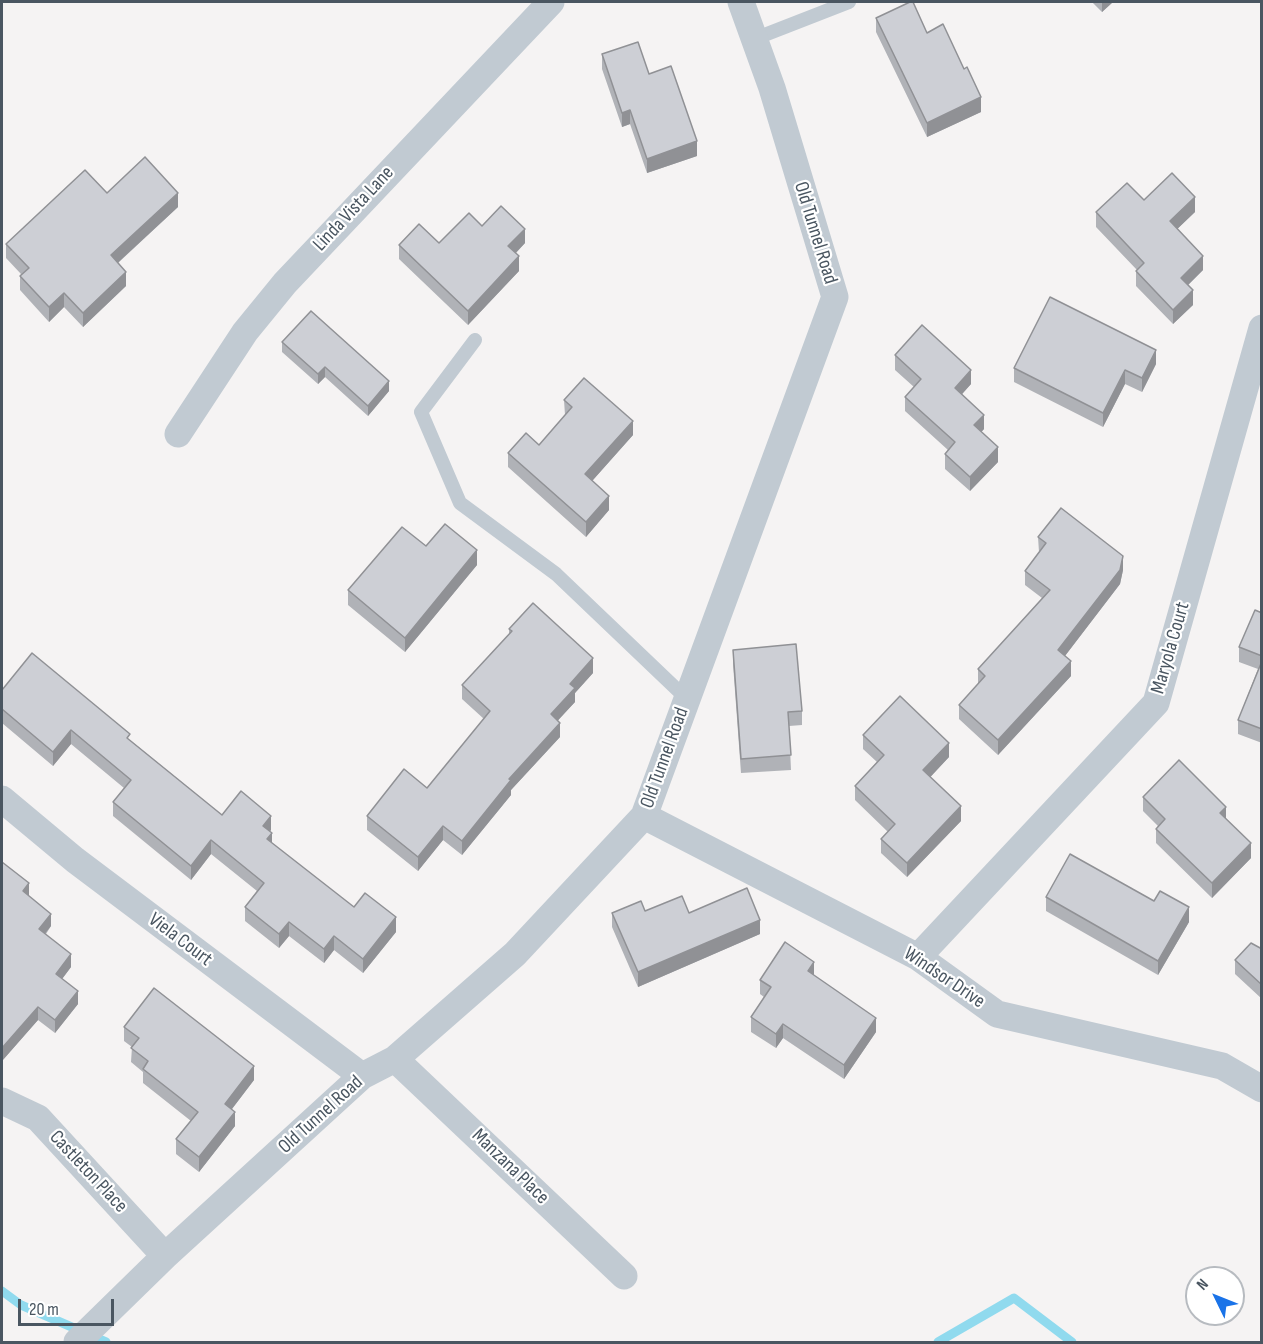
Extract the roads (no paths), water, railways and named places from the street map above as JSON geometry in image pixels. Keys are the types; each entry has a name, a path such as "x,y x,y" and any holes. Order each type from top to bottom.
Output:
{"street":[{"name":"Linda Vista Lane","path":"178,434 245,332 285,283 551,2"},
{"name":"Old Tunnel Road","path":"77,1342 165,1256 362,1076 396,1059 515,954 644,816 835,297 772,88 741,2"},
{"name":"Maryola Court","path":"918,957 1156,703 1262,328"},
{"name":"Viela Court","path":"2,799 75,860 362,1076"},
{"name":"Windsor Drive","path":"644,816 918,957 997,1014 1222,1066 1262,1089"},
{"name":"Manzana Place","path":"396,1059 624,1276"},
{"name":"Castleton Place","path":"2,1101 38,1118 165,1256"}],"lane":[{"path":"754,39 849,2"},
{"path":"475,340 421,412 459,503 556,574 687,699"}],"waterway":[{"path":"2,1291 21,1305 106,1342"},
{"path":"938,1342 1014,1298 1072,1342"}]}
